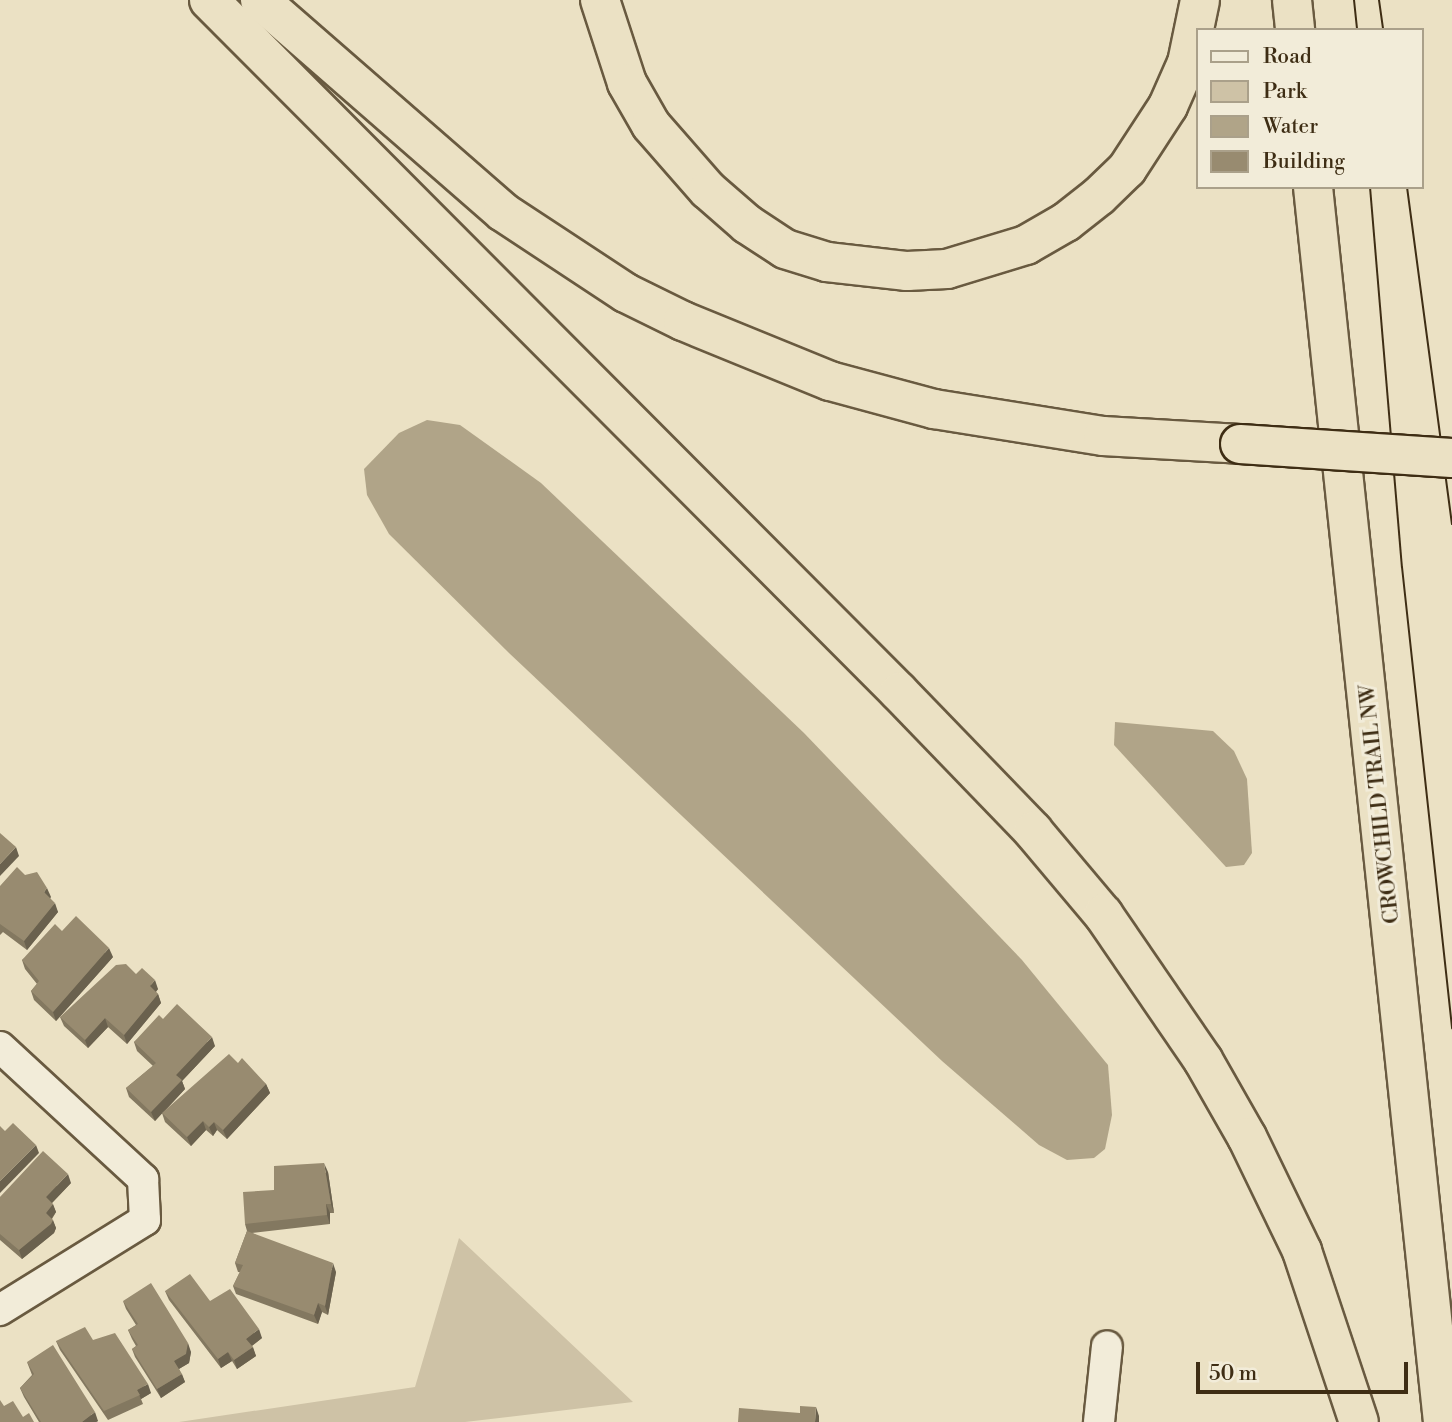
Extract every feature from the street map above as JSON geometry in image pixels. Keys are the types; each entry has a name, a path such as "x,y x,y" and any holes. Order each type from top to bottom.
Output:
{"highway":[{"path":"209,0 889,682 1033,831 1103,914 1203,1060 1247,1137 1302,1251 1359,1422"},
{"path":"260,0 503,212 626,293 683,321 830,381 934,409 1103,436 1452,458"},
{"path":"600,0 627,83 652,125 737,215 785,249 827,262 907,271 947,269 1026,245 1100,196 1127,169 1168,106 1187,63 1200,0"},
{"path":"1292,0 1295,28"},
{"name":"CROWCHILD TRAIL NW","path":"1313,189 1443,1422"}],"street":[{"path":"0,1047 143,1179 145,1220 0,1310"},
{"path":"1099,1422 1107,1346"}],"green space":[{"path":"459,1238 633,1402 465,1422 179,1422 415,1387"}],"water":[{"path":"427,420 460,425 541,483 804,733 1022,960 1108,1065 1112,1115 1105,1149 1094,1158 1067,1160 1039,1145 942,1061 509,653 389,534 367,495 364,469 399,433"},
{"path":"1115,722 1213,731 1234,751 1247,779 1252,853 1244,865 1226,867 1114,745"}],"building":[{"path":"0,833 16,847 0,864"},
{"path":"17,867 25,875 37,872 47,888 44,892 55,903 24,941 0,924 0,886"},
{"path":"76,916 109,948 53,1012 31,991 39,981 22,960 55,924 62,931"},
{"path":"126,964 136,974 142,968 155,980 150,986 158,994 124,1035 105,1018 85,1040 60,1017 116,965"},
{"path":"177,1004 212,1037 176,1075 182,1080 151,1112 126,1088 156,1063 134,1042 159,1015 163,1019"},
{"path":"229,1054 238,1063 242,1058 266,1084 223,1130 214,1122 209,1127 203,1121 187,1137 162,1113"},
{"path":"13,1123 36,1145 0,1181 0,1126 5,1131"},
{"path":"43,1151 68,1174 46,1197 53,1204 46,1213 53,1220 51,1224 19,1250 0,1234 0,1197"},
{"path":"324,1163 331,1204 326,1204 327,1215 245,1224 243,1192 274,1190 274,1166"},
{"path":"247,1231 333,1263 325,1306 318,1303 314,1315 233,1286 243,1265 235,1263"},
{"path":"190,1274 210,1301 230,1289 259,1329 246,1339 253,1347 234,1360 228,1352 218,1359 165,1291"},
{"path":"151,1283 188,1343 186,1354 174,1361 182,1374 157,1389 132,1349 138,1345 128,1330 138,1324 123,1301"},
{"path":"85,1327 93,1340 115,1333 148,1384 137,1390 140,1395 104,1411 56,1341"},
{"path":"53,1345 95,1412 82,1422 41,1422 20,1388 34,1374 27,1362"},
{"path":"0,1400 4,1406 13,1401 23,1417 29,1413 34,1422 0,1422"},
{"path":"800,1406 816,1407 815,1422 738,1422 739,1408 800,1413"}],"tram line":[{"path":"1354,0 1357,28"},
{"path":"1379,0 1383,28"},
{"path":"1370,189 1402,567 1452,1028"},
{"path":"1407,189 1452,524"}]}
